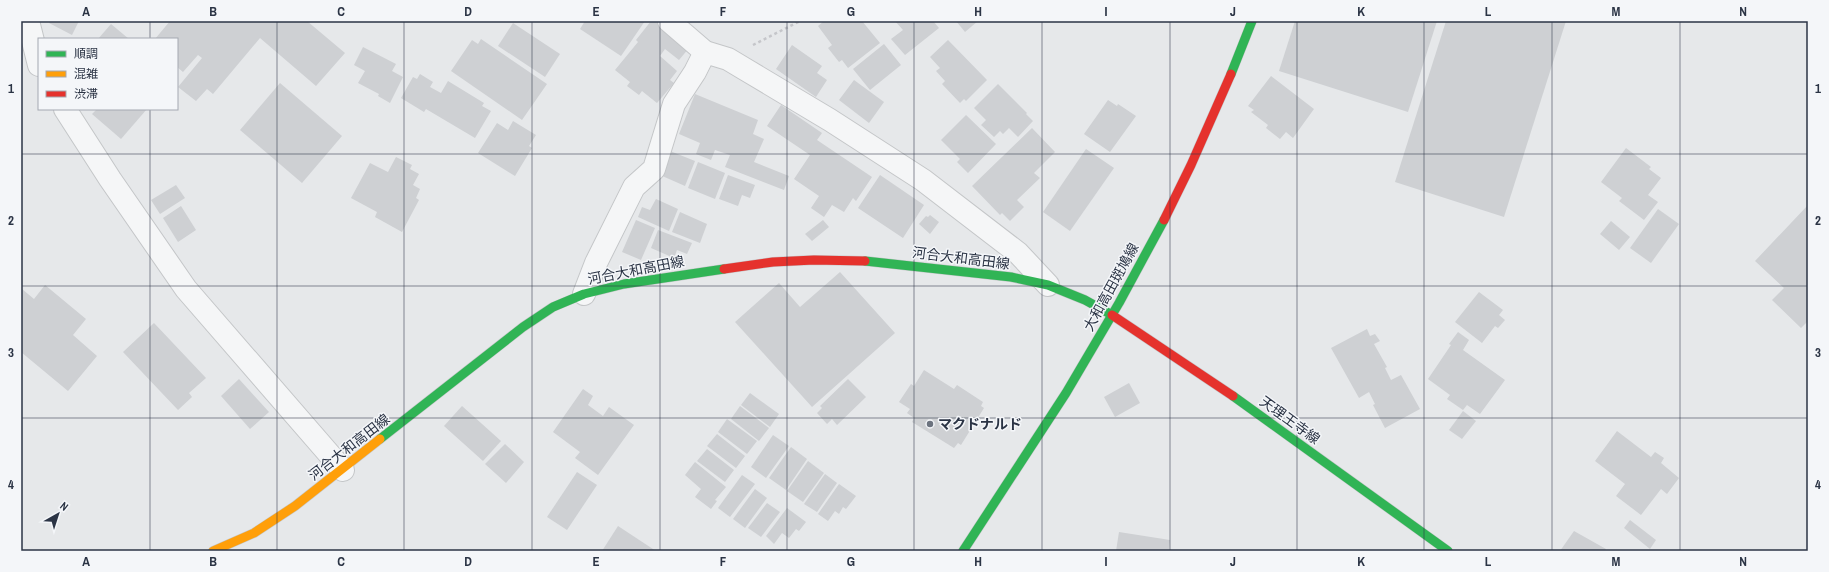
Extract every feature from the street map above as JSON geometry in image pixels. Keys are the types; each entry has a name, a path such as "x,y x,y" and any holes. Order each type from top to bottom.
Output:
{"main road":[{"name":"大和高田斑鳩線","path":"963,551 1066,393 1112,315 1186,176 1235,67 1252,21"},
{"name":"河合大和高田線","path":"213,551 254,533 295,506 343,470 523,327 553,307 584,294 632,282 773,262 814,260 869,261 1011,277 1048,285 1084,300 1112,315"},
{"name":"天理王寺線","path":"1112,315 1225,390 1448,551"}],"street":[{"path":"28,21 38,61"},
{"path":"670,21 705,52 728,60 830,120 923,180 1018,253 1048,285"},
{"path":"584,294 596,263 634,187 654,169 674,104 695,72 705,52"},
{"path":"67,110 110,179 186,289 343,470"}],"path":[{"path":"728,60 800,21"}],"building":[{"path":"50,21 79,21 72,35 49,23"},
{"path":"170,21 307,21 345,53 316,86 260,38 213,94 207,89 196,101 178,87 202,58 198,55 183,72 178,68 178,38 156,38"},
{"path":"585,21 645,21 621,56 580,29"},
{"path":"651,21 655,21 689,48 679,60 665,49 660,56 677,71 670,80 674,83 657,103 642,91 639,95 627,86 630,82 615,70 638,42 636,40"},
{"path":"824,21 862,21 880,43 848,68 842,60 839,62 828,48 832,45 818,26"},
{"path":"895,21 933,21 939,28 905,55 891,39 903,30"},
{"path":"956,21 978,21 965,32"},
{"path":"1295,21 1437,21 1408,112 1279,71"},
{"path":"1446,21 1566,21 1504,217 1395,182"},
{"path":"513,23 560,54 545,77 498,46"},
{"path":"111,24 128,38 99,38"},
{"path":"481,39 547,84 522,120 451,71 472,40 478,44"},
{"path":"948,40 987,80 966,101 964,99 960,103 942,84 945,81 936,71 940,68 930,57"},
{"path":"884,44 901,65 870,90 853,69"},
{"path":"792,45 822,66 817,73 827,80 816,97 776,69"},
{"path":"363,47 396,64 392,71 403,77 390,103 378,96 379,94 358,83 365,71 354,65"},
{"path":"420,74 433,82 430,87 441,93 448,81 484,103 482,106 491,111 475,138 426,109 424,112 401,98 413,77 417,79"},
{"path":"1271,76 1314,109 1293,138 1286,132 1280,139 1266,128 1268,125 1251,112 1254,110 1248,106"},
{"path":"854,80 884,102 869,123 839,100"},
{"path":"280,83 342,136 302,183 240,130"},
{"path":"998,84 1033,121 1018,137 1009,128 1003,134 1000,131 994,137 981,125 986,120 974,108"},
{"path":"695,94 758,120 753,134 764,139 754,162 789,176 784,190 725,167 730,155 715,150 711,160 696,154 700,143 679,134"},
{"path":"1108,100 1117,106 1118,104 1136,116 1110,152 1084,134"},
{"path":"781,105 822,133 817,140 872,177 856,201 853,198 844,212 832,205 824,217 811,208 819,196 794,179 810,155 767,126"},
{"path":"96,110 146,110 121,139 92,114"},
{"path":"966,115 996,144 968,173 957,162 960,159 941,140"},
{"path":"513,121 536,135 529,146 532,148 515,176 478,153 497,123 508,130"},
{"path":"1032,128 1055,152 1034,173 1040,178 1017,200 1024,207 1010,221 1002,213 1000,215 972,186"},
{"path":"1626,148 1651,167 1649,169 1661,178 1648,195 1658,202 1644,220 1619,201 1622,198 1601,182"},
{"path":"1086,149 1114,168 1070,231 1043,212"},
{"path":"670,151 695,161 685,186 660,175"},
{"path":"396,157 412,165 410,169 419,174 413,185 420,189 416,198 419,200 402,232 375,217 377,212 351,198 370,163 388,172"},
{"path":"698,162 725,173 715,199 688,188"},
{"path":"728,175 755,185 750,198 742,195 738,206 719,199"},
{"path":"880,175 924,205 903,238 858,208"},
{"path":"176,185 185,198 160,214 151,200"},
{"path":"656,199 678,209 669,231 638,217 642,207 650,210"},
{"path":"1808,205 1808,321 1801,328 1772,300 1784,288 1755,261"},
{"path":"181,206 196,230 178,242 163,218"},
{"path":"1658,209 1679,224 1651,263 1630,248"},
{"path":"680,212 707,224 700,243 672,232"},
{"path":"930,215 939,222 930,234 919,224 926,216 928,217"},
{"path":"636,220 655,228 641,260 622,252"},
{"path":"823,220 829,227 812,241 805,234"},
{"path":"1611,221 1630,237 1619,250 1600,234"},
{"path":"658,230 692,243 687,254 677,250 674,258 651,248"},
{"path":"840,272 895,333 812,407 735,322 779,283 800,307"},
{"path":"45,285 86,319 73,335 97,356 68,391 21,352 21,291 22,289 34,299"},
{"path":"1479,292 1503,310 1499,315 1505,320 1498,328 1495,326 1482,343 1455,322"},
{"path":"154,323 206,378 189,393 192,397 178,410 123,352"},
{"path":"1367,329 1370,336 1375,334 1380,341 1374,344 1387,367 1385,368 1391,380 1401,375 1420,409 1385,428 1373,405 1375,404 1369,392 1359,398 1331,348"},
{"path":"1458,332 1469,340 1463,350 1505,380 1480,414 1467,405 1463,410 1447,399 1450,395 1428,379"},
{"path":"924,370 954,389 957,385 983,402 981,406 984,408 961,445 958,443 954,448 912,422 914,418 907,413 910,409 899,402 911,384 914,386"},
{"path":"239,379 269,412 250,429 221,396"},
{"path":"848,379 866,397 837,425 832,419 827,424 817,413 822,408 820,406"},
{"path":"1129,383 1140,403 1115,417 1104,397"},
{"path":"583,389 593,396 588,405 603,416 609,407 634,425 598,475 575,458 580,452 553,432"},
{"path":"750,393 779,414 770,427 741,405"},
{"path":"462,406 501,441 483,461 444,426"},
{"path":"740,406 769,428 759,441 731,419"},
{"path":"1463,411 1476,421 1462,439 1449,430"},
{"path":"727,419 757,441 747,454 718,432"},
{"path":"1617,431 1651,457 1655,452 1664,458 1661,463 1679,478 1667,494 1661,489 1641,515 1616,496 1625,484 1595,461"},
{"path":"717,434 745,456 736,468 707,446"},
{"path":"773,435 789,446 766,478 751,467"},
{"path":"505,444 524,462 506,483 485,464"},
{"path":"791,447 807,459 786,490 769,478"},
{"path":"707,449 734,470 725,482 697,461"},
{"path":"808,461 824,473 803,502 787,491"},
{"path":"695,462 726,487 715,500 717,501 711,509 695,497 701,489 685,475"},
{"path":"577,472 597,485 567,530 547,517"},
{"path":"825,474 837,483 817,512 804,504"},
{"path":"742,475 755,484 730,517 718,508"},
{"path":"839,484 856,496 846,509 843,507 839,514 835,511 828,521 818,514"},
{"path":"755,489 767,498 745,528 733,519"},
{"path":"767,503 780,512 761,537 748,528"},
{"path":"787,508 806,522 799,531 796,529 789,538 782,533 774,544 766,536"},
{"path":"1630,520 1656,540 1650,549 1624,528"},
{"path":"618,526 656,551 602,551"},
{"path":"1574,531 1606,549 1605,551 1560,551"},
{"path":"1119,532 1170,540 1169,551 1116,551"}],"traffic: fast":[{"path":"1231,74 1252,21"},
{"path":"963,551 1066,393 1119,303 1164,220"},
{"path":"865,261 1011,277 1048,285 1085,300 1112,315"},
{"path":"380,439 523,327 553,307 584,294 624,284 724,269"},
{"path":"1233,396 1448,551"}],"traffic: slow":[{"path":"213,551 254,533 295,506 380,439"}],"traffic: jam":[{"path":"1164,220 1191,165 1231,74"},
{"path":"724,269 773,262 814,260 865,261"},
{"path":"1112,315 1233,396"}],"place":[{"name":"マクドナルド","path":"930,424"}]}
